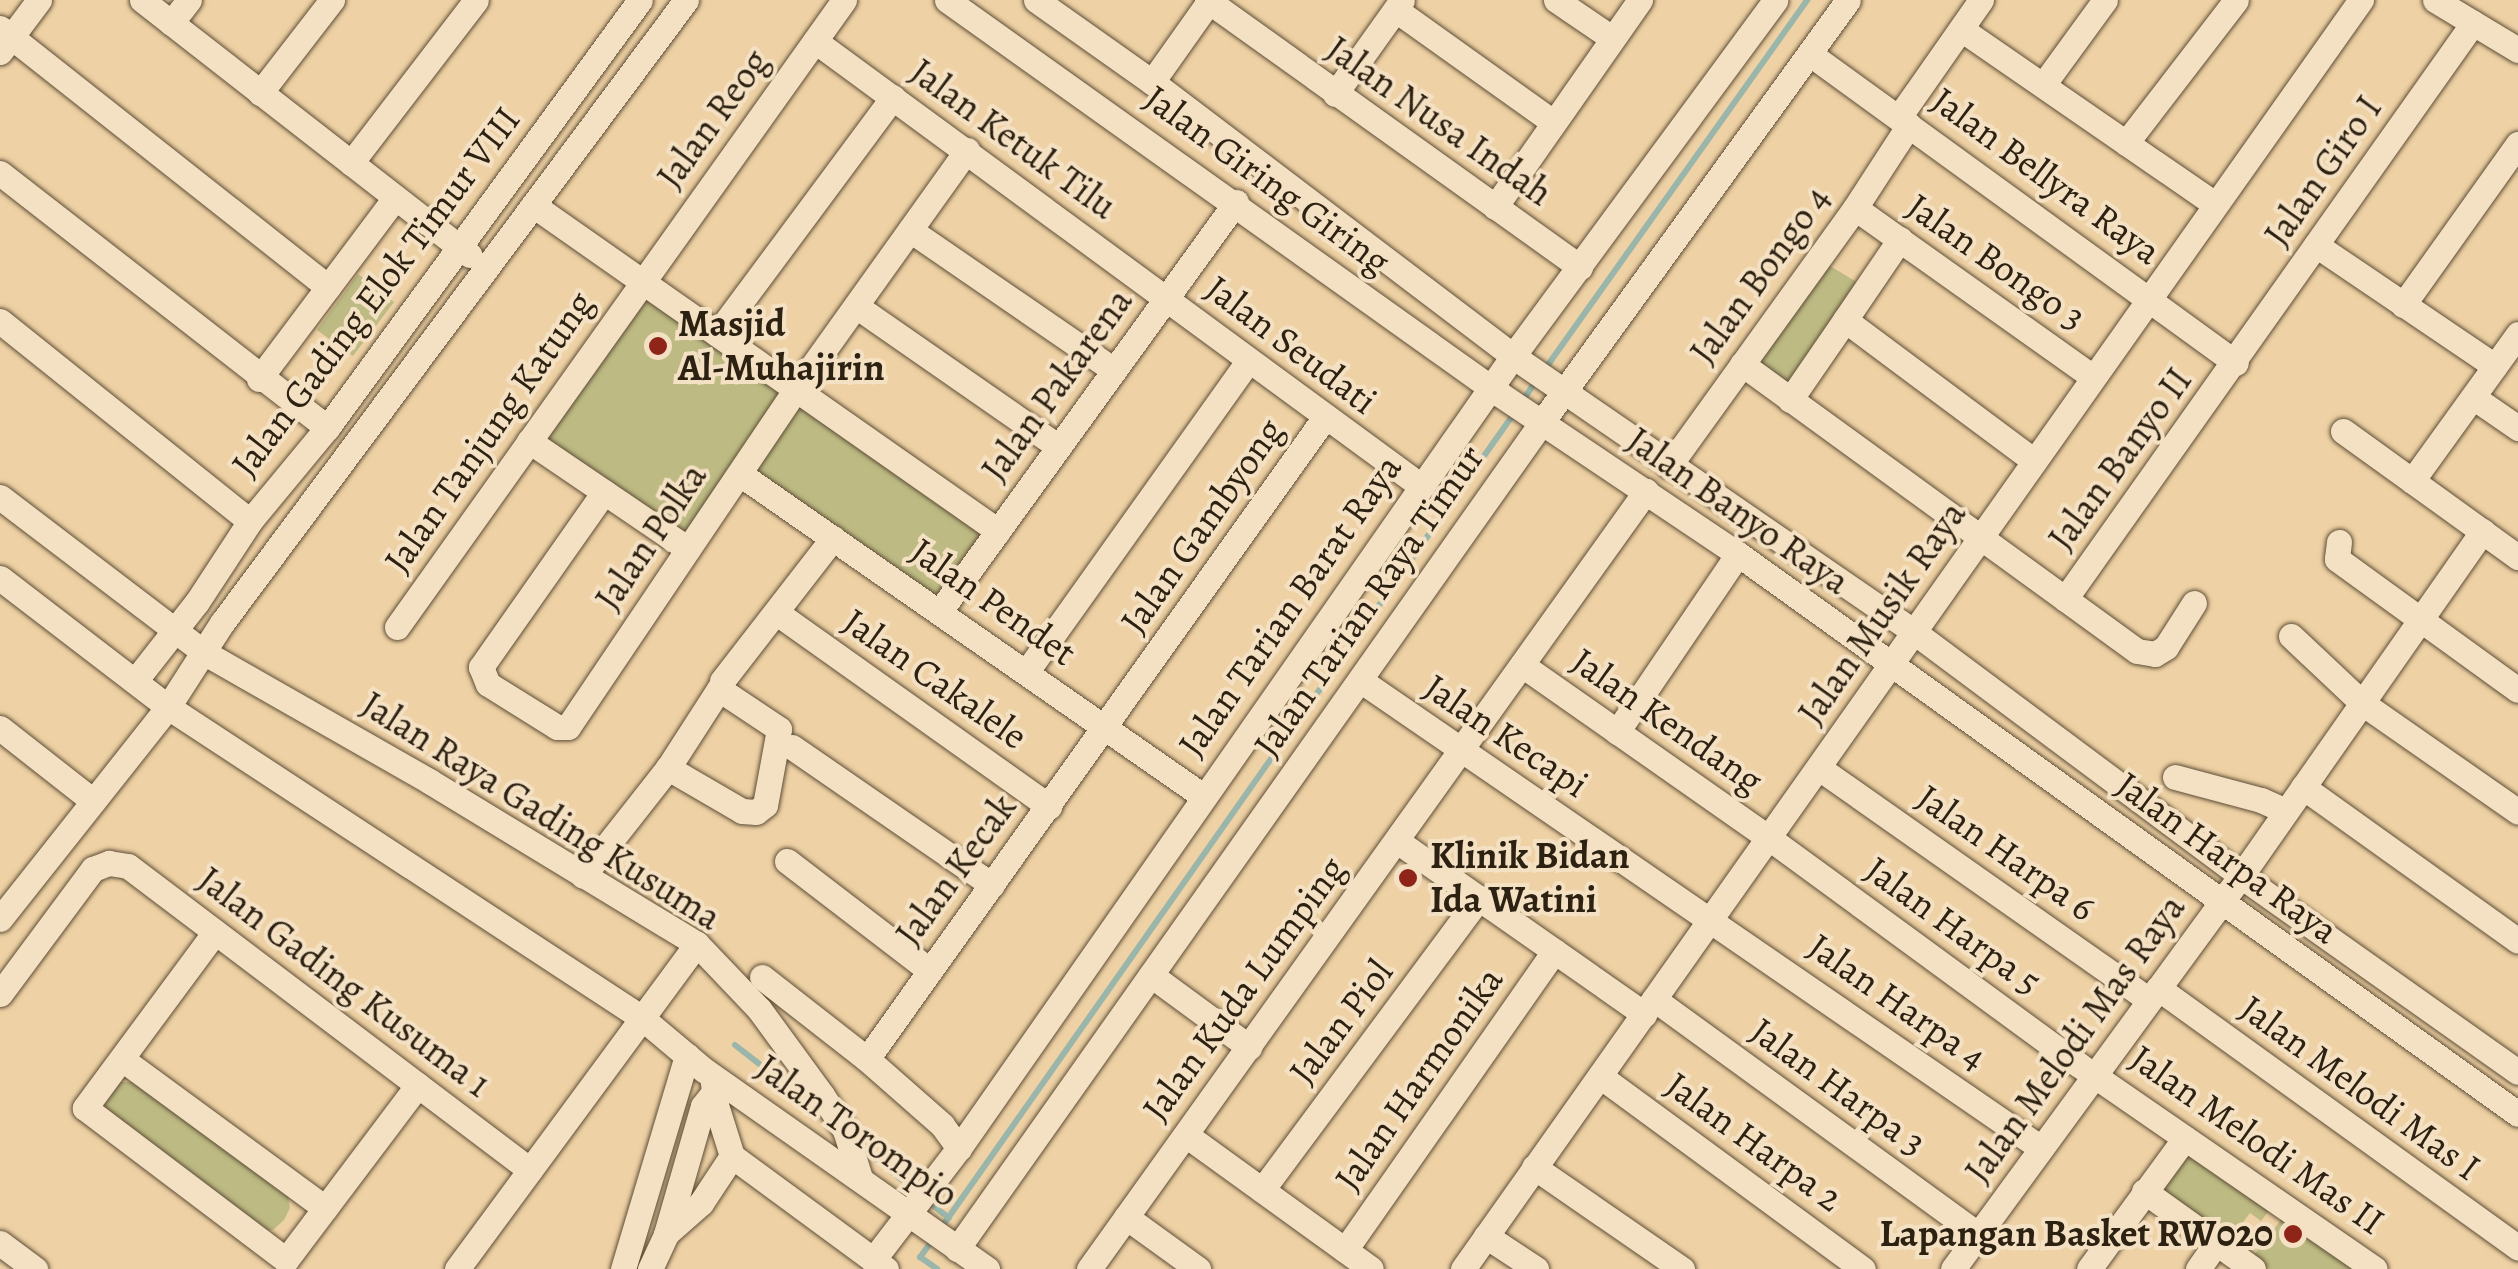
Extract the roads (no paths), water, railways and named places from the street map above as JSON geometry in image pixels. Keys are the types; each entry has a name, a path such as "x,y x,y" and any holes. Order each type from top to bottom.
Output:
{"street":[{"path":"39,0 4,39 328,287"},
{"path":"142,0 486,268"},
{"path":"171,22 188,0"},
{"path":"260,93 332,0"},
{"path":"350,163 476,0"},
{"name":"Jalan Gading Elok Timur VIII","path":"135,681 175,631 250,521 327,428 640,0"},
{"name":"Jalan Gading Elok Timur VIII","path":"1,916 168,707 222,622 686,0"},
{"name":"Jalan Reog","path":"642,281 844,0"},
{"name":"Jalan Giring Giring","path":"948,0 1538,419"},
{"path":"1036,0 1152,82 1517,358 1914,632 2230,890 2518,1072"},
{"path":"1152,82 1208,0"},
{"name":"Jalan Nusa Indah","path":"1208,0 1580,267"},
{"path":"1556,0 1612,38"},
{"path":"1496,208 1640,0"},
{"name":"Jalan Tarian Barat Raya","path":"879,1264 1421,486 1496,391 1580,267 1775,0"},
{"name":"Jalan Tarian Raya Timur","path":"953,1245 1360,680 1559,388 1848,0"},
{"name":"Jalan Bongo 4","path":"1669,466 1856,208 1904,121 1982,0"},
{"path":"2043,85 2105,0"},
{"path":"2126,143 2236,0"},
{"name":"Jalan Musik Raya","path":"1463,1269 2361,0"},
{"path":"2435,0 2518,50"},
{"path":"1335,94 1399,5 1553,122"},
{"name":"Jalan Giro I","path":"2236,362 2473,23"},
{"path":"1961,29 2215,204"},
{"name":"Jalan Ketuk Tilu","path":"815,42 1166,299"},
{"name":"Jalan Bellyra Raya","path":"1810,54 2236,362"},
{"path":"717,334 892,97"},
{"path":"2403,305 2518,144"},
{"name":"Jalan Polka","path":"604,492 484,661 482,674 488,684 551,724 568,727 796,390 967,150"},
{"path":"0,172 259,379 327,428"},
{"path":"259,379 394,198"},
{"name":"Jalan Pakarena","path":"940,611 1236,202"},
{"path":"532,205 998,531"},
{"name":"Jalan Bongo 3","path":"1856,208 2094,377"},
{"path":"910,230 1114,370"},
{"path":"1790,400 1900,239"},
{"path":"2316,245 2495,366"},
{"name":"Jalan Tanjung Katung","path":"397,626 642,281"},
{"name":"Jalan Seudati","path":"1166,299 1421,486"},
{"path":"856,306 1058,447"},
{"path":"1845,320 2034,461"},
{"path":"0,321 250,521"},
{"path":"2412,481 2518,334"},
{"path":"1026,671 1248,361"},
{"name":"Jalan Banyo II","path":"2065,600 2236,362"},
{"path":"1742,364 2137,651 2155,654 2166,647 2194,603"},
{"path":"2473,398 2518,428"},
{"name":"Jalan Gambyong","path":"1106,726 1325,418"},
{"name":"Jalan Banyo Raya","path":"1538,419 1738,554 1891,664"},
{"path":"2343,431 2518,557"},
{"path":"530,442 688,549"},
{"name":"Jalan Pendet","path":"740,474 1202,796"},
{"name":"Jalan Kuda Lumping","path":"1089,1269 1646,491"},
{"name":"Jalan Raya Gading Kusuma","path":"0,497 205,653 430,781 697,944 759,1008 849,1140 860,1178"},
{"name":"Jalan Melodi Mas Raya","path":"1953,1269 2230,890 2483,531"},
{"path":"582,876 668,768 720,685 834,538"},
{"path":"2338,550 2419,619 2518,690"},
{"path":"1616,732 1738,554"},
{"path":"0,578 168,707 642,1018"},
{"name":"Jalan Cakalele","path":"777,614 1049,806"},
{"path":"2291,636 2362,703 2518,812"},
{"name":"Jalan Harpa Raya","path":"1891,664 2230,890 2518,1114"},
{"name":"Jalan Kendang","path":"1522,666 1768,838"},
{"name":"Jalan Kecapi","path":"1360,680 1460,752 1711,918"},
{"path":"668,768 742,811 756,812 765,805 780,730 720,685"},
{"name":"Jalan Kecak","path":"867,1059 1106,726"},
{"path":"0,728 94,800"},
{"path":"792,747 992,885"},
{"name":"Jalan Harpa 6","path":"1819,768 2153,994"},
{"path":"2175,777 2261,800 2286,811"},
{"path":"2303,787 2518,941"},
{"name":"Jalan Harpa 5","path":"1768,838 2096,1073"},
{"name":"Jalan Harpa 3","path":"1397,840 1554,951 1649,1007 1979,1234"},
{"path":"787,861 930,970"},
{"name":"Jalan Gading Kusuma 1","path":"0,994 93,869 109,862 128,866 530,1170"},
{"name":"Jalan Piol","path":"1262,1190 1479,898"},
{"name":"Jalan Harpa 4","path":"1711,918 2041,1148"},
{"path":"215,932 86,1108 286,1260 418,1085"},
{"path":"457,1269 697,944"},
{"name":"Jalan Harmonika","path":"1346,1250 1554,951"},
{"path":"1150,975 1249,1047"},
{"path":"762,977 942,1124 959,1148"},
{"name":"Jalan Melodi Mas I","path":"2153,994 2518,1248"},
{"name":"Jalan Torompio","path":"642,1018 716,1083 860,1178 917,1206 953,1245 987,1269"},
{"path":"623,1269 687,1055"},
{"path":"122,1060 325,1208"},
{"name":"Jalan Melodi Mas II","path":"2096,1073 2375,1269"},
{"name":"Jalan Harpa 2","path":"1600,1076 1863,1269"},
{"path":"650,1269 666,1234 703,1106 716,1083"},
{"name":"Jalan Torompio","path":"716,1083 732,1156"},
{"path":"1186,1134 1371,1269"},
{"path":"2089,1269 2185,1138"},
{"path":"666,1234 701,1203 732,1156 879,1264"},
{"path":"1534,1167 1682,1269"},
{"path":"2144,1191 2254,1269"},
{"path":"1126,1218 1198,1269"},
{"path":"1486,1236 1536,1269"},
{"path":"2198,1269 2217,1242"},
{"path":"0,1243 35,1269"}],"waterway":[{"path":"1545,369 1807,0"},
{"path":"1522,402 1537,379"},
{"path":"941,1228 1515,412"},
{"path":"735,1045 821,1112"},
{"path":"860,1146 917,1192"},
{"path":"926,1200 949,1218"},
{"path":"934,1238 920,1257 937,1269"}],"place":[{"name":"Masjid Al-Muhajirin","path":"658,346"},
{"name":"Klinik Bidan Ida Watini","path":"1408,878"},
{"name":"Lapangan Basket RW020","path":"2293,1234"}]}
